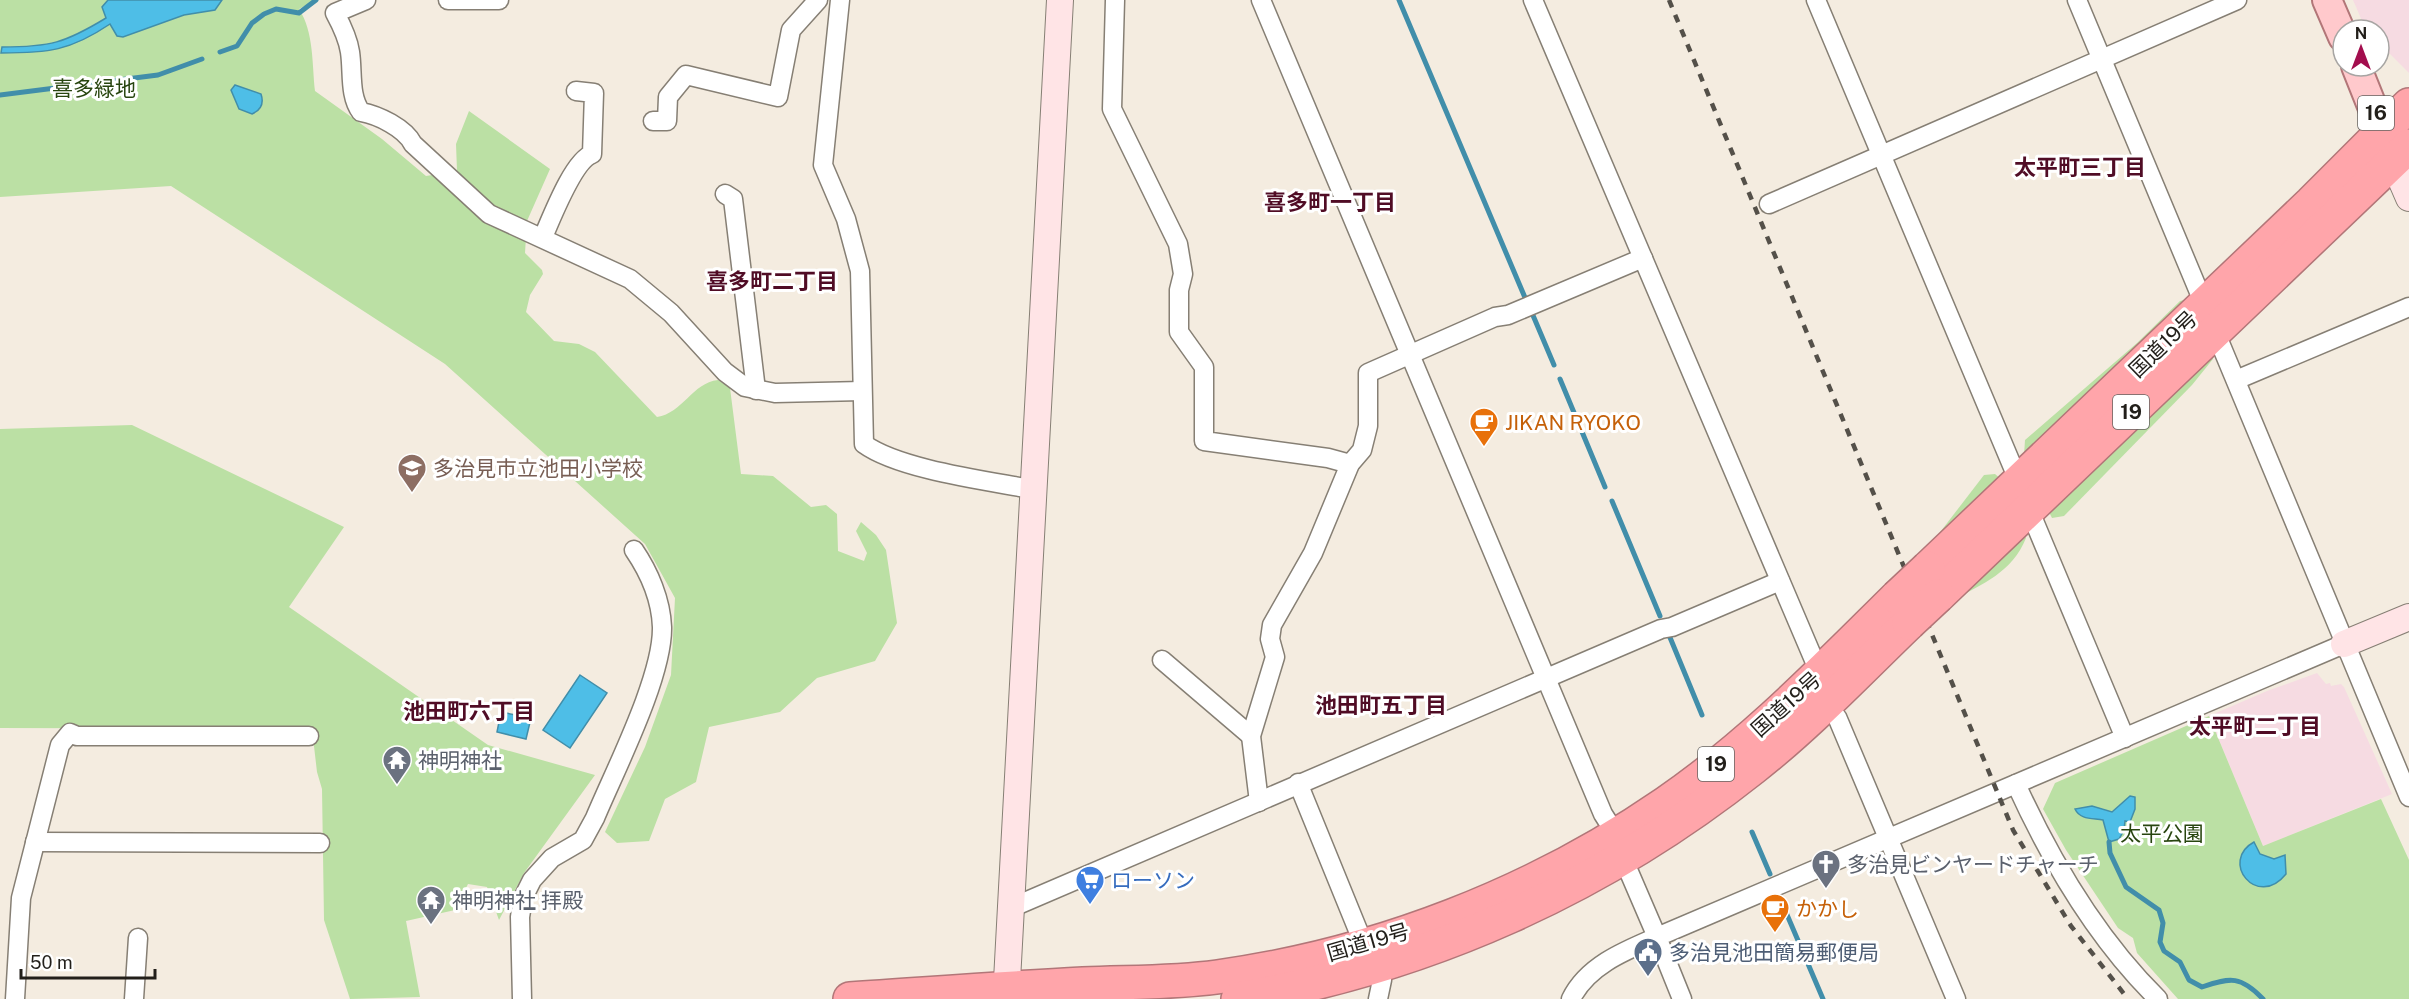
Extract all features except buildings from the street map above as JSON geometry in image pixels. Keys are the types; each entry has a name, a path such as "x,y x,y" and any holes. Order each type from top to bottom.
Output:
{"highway":[{"name":"国道19号","path":"1238,999 1294,989 1373,970 1474,934 1568,889 1661,835 1753,768 1806,723 1903,610 2395,145 2409,105"},
{"name":"国道19号","path":"850,999 1007,994 1215,977 1271,968 1373,970"}],"main road":[{"path":"2327,0 2335,18"},
{"name":"16","path":"2362,78 2395,145"}],"street":[{"path":"366,0 335,13 347,39 355,104 361,112 376,115 408,135 413,144 489,214 630,279 670,313 725,372 745,387 775,393 862,391"},
{"path":"447,0 499,0"},
{"path":"653,121 668,121 668,97 686,75 777,97 791,30 818,0"},
{"path":"840,0 822,165 846,219 860,271 864,444 876,453 913,465 1036,490"},
{"path":"1007,994 1036,490 1060,0"},
{"path":"1115,0 1112,108 1178,244 1183,274 1179,290 1179,332 1204,368 1204,441 1328,458 1350,464"},
{"path":"1261,0 1610,825"},
{"path":"1533,0 1814,660"},
{"path":"1816,0 2014,470"},
{"path":"2077,0 2199,292"},
{"path":"1769,204 2237,0"},
{"path":"543,237 576,170 587,156 592,154 594,93 576,91"},
{"path":"2395,145 2409,198"},
{"path":"726,194 733,199 756,390"},
{"path":"1258,802 1251,736 1275,657 1270,639 1272,625 1313,554 1350,464 1362,450 1368,426 1368,373 1495,317 1508,315 1643,258"},
{"path":"2236,380 2409,307"},
{"path":"2220,343 2409,797"},
{"path":"2034,521 2125,738"},
{"path":"522,999 520,917 523,898 532,880 552,858 583,840 595,818 652,680 662,628 651,582 634,550"},
{"path":"1013,907 1298,783 1780,581"},
{"path":"1570,999 1576,987 1611,957 1888,837 2409,617"},
{"path":"1162,660 1251,736"},
{"path":"1837,717 1956,999"},
{"path":"15,999 21,898 60,745 70,733 77,736 309,736"},
{"path":"1298,783 1373,970"},
{"path":"2016,784 2055,861 2094,922 2158,999"},
{"path":"35,842 320,843"},
{"path":"1629,872 1682,999"},
{"path":"134,999 138,939"}],"shaded area":[{"path":"2353,0 2409,0 2409,73 2391,55 2391,18 2361,18"},
{"path":"2317,673 2326,684 2330,683 2331,686 2341,684 2344,687 2392,794 2263,846 2209,716"}],"green space":[{"name":"喜多緑地","path":"0,0 316,0 299,9 310,38 315,91 382,139 426,176 457,171 456,144 469,111 550,169 527,221 525,253 542,270 543,274 530,295 526,312 554,341 579,344 595,352 657,417 674,410 701,386 709,382 718,380 730,388 741,474 773,476 811,507 826,505 837,514 838,551 864,561 867,553 856,531 861,522 876,535 886,550 897,623 875,661 817,678 780,712 709,727 696,782 665,799 649,841 617,843 605,832 645,747 671,675 675,598 645,544 445,364 171,186 0,197"},
{"path":"2189,299 2024,455 2025,440 2137,343 2180,301"},
{"path":"2214,352 2213,359 2192,385 2064,516 2052,518 2048,510"},
{"path":"132,425 344,527 289,607 488,745 595,775 524,873 499,920 487,887 468,884 455,910 406,921 420,997 350,999 324,920 322,789 317,772 312,729 0,728 0,429"},
{"path":"1995,474 2002,480 1921,557 1984,475"},
{"path":"2023,533 2026,538 2020,550 2005,569 1952,601"},
{"name":"太平公園","path":"2209,716 2263,846 2381,799 2409,860 2409,999 2178,999 2137,953 2133,938 2118,928 2066,850 2043,809 2055,783"}],"water":[{"path":"108,0 222,0 215,10 184,15 123,37 117,36 110,24 83,40 58,49 1,53 2,47 33,46 57,42 79,33 106,18 102,7"},
{"path":"235,85 261,94 262,103 258,110 252,114 239,109 231,90"},
{"path":"580,675 607,693 570,748 543,730"},
{"path":"501,712 531,718 526,739 497,732"},
{"path":"2130,796 2135,797 2135,809 2130,822 2125,821 2124,830 2119,839 2109,842 2103,820 2083,817 2075,809 2092,806 2112,812"},
{"path":"2254,842 2260,854 2274,859 2285,855 2286,874 2275,884 2264,887 2254,885 2246,879 2241,870 2240,860 2244,850"}],"waterway":[{"path":"220,52 237,46 252,23 264,14 276,9 299,13 316,0"},
{"path":"1399,0 1526,300"},
{"path":"0,95 158,75 202,59"},
{"path":"1532,313 1554,365"},
{"path":"1560,379 1605,487"},
{"path":"1612,501 1660,616"},
{"path":"1669,635 1702,715"},
{"path":"1752,832 1770,874"},
{"path":"2109,842 2110,853 2126,887 2159,910 2163,923 2160,942 2164,951 2180,962 2189,980 2202,987 2228,980 2242,982 2263,999"},
{"path":"1779,896 1823,999"}],"railway":[{"path":"1669,0 2013,830 2071,926 2128,999"}],"place":[{"name":"JIKAN RYOKO","path":"1484,448"},
{"name":"多治見市立池田小学校","path":"412,494"},
{"name":"神明神社","path":"397,786"},
{"name":"多治見ビンヤードチャーチ","path":"1826,890"},
{"name":"ローソン","path":"1090,906"},
{"name":"神明神社 拝殿","path":"431,926"},
{"name":"かかし","path":"1775,934"},
{"name":"多治見池田簡易郵便局","path":"1648,978"}],"district":[{"name":"太平町三丁目","path":"2080,167"},
{"name":"喜多町一丁目","path":"1330,202"},
{"name":"喜多町二丁目","path":"772,281"},
{"name":"池田町五丁目","path":"1381,705"},
{"name":"池田町六丁目","path":"469,711"},
{"name":"太平町二丁目","path":"2255,726"}]}
